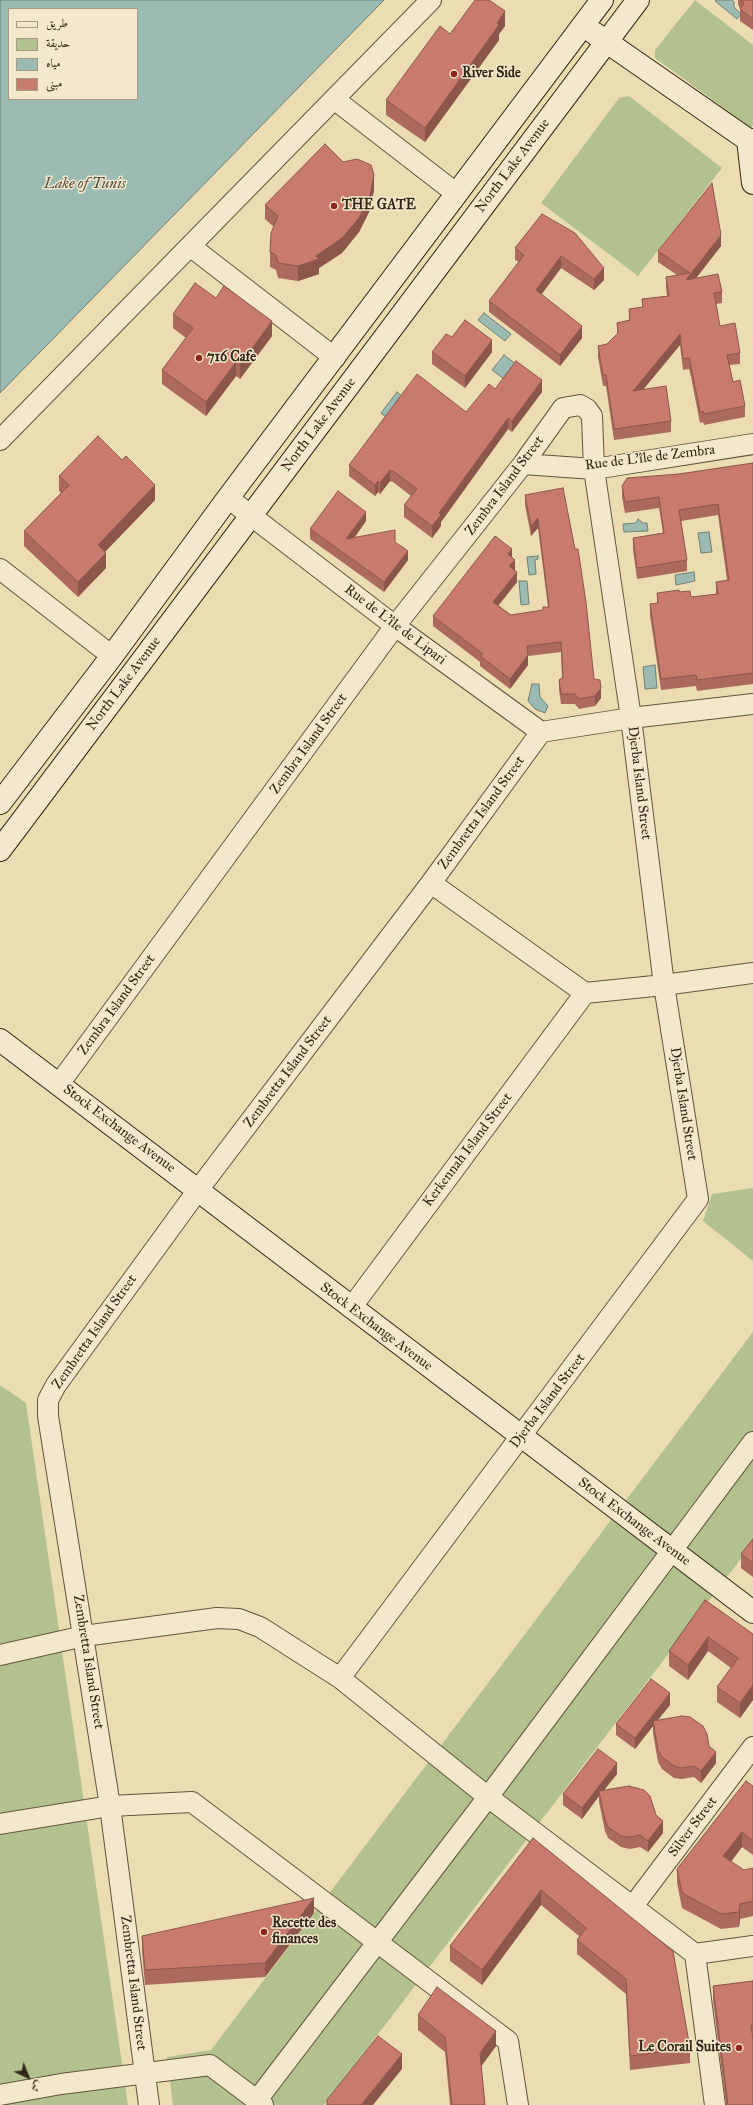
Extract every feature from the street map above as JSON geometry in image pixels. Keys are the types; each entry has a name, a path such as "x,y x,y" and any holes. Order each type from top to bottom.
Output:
{"main road":[{"name":"North Lake Avenue","path":"1,800 112,656 228,498 335,358 602,0"},
{"name":"North Lake Avenue","path":"0,850 638,0"},
{"path":"584,25 606,42 751,141 753,183"},
{"name":"Stock Exchange Avenue","path":"0,1040 753,1612"}],"street":[{"path":"0,440 431,0"},
{"path":"334,99 457,194"},
{"path":"190,246 335,358"},
{"name":"Djerba Island Street","path":"340,1678 522,1437 698,1199 664,985 631,718 594,468 592,416 587,409 580,405 563,408"},
{"name":"Zembra Island Street","path":"59,1084 395,626 523,464 563,408"},
{"name":"Rue de L'île de Zembra","path":"523,464 594,468 753,444"},
{"name":"Rue de L'île de Lipari","path":"228,498 395,626 541,732"},
{"path":"0,568 112,656"},
{"path":"541,732 631,718 753,704"},
{"name":"Zembretta Island Street","path":"149,2105 110,1806 48,1416 48,1400 56,1385 198,1190 431,883 541,732"},
{"path":"431,883 585,993 664,985 753,972"},
{"name":"Kerkennah Island Street","path":"351,1308 585,993"},
{"path":"0,2095 61,2084 145,2075 210,2065 260,2103 378,1942 753,1442"},
{"path":"0,1655 84,1636 217,1618 239,1619 260,1627 340,1678 488,1797 695,1954 715,2105"},
{"name":"Silver Street","path":"633,1906 753,1747"},
{"path":"0,1824 110,1806 192,1802 508,2041 518,2105"},
{"path":"695,1954 753,1946"}],"green space":[{"path":"695,0 753,45 753,125 751,128 655,58 655,50"},
{"path":"629,96 722,168 638,276 541,203 619,98"},
{"path":"753,1188 753,1261 703,1221 712,1194"},
{"path":"753,1332 753,1543 324,2105 173,2105 167,2057 211,2050"},
{"path":"0,1385 26,1403 128,2105 0,2105"}],"water":[{"name":"Lake of Tunis","path":"0,0 384,0 0,393"},
{"path":"732,0 734,2 734,7 741,14 737,19 715,1"},
{"path":"484,313 511,334 505,341 478,320"},
{"path":"504,355 516,364 504,379 492,370"},
{"path":"397,392 404,398 388,419 381,413"},
{"path":"638,519 643,523 647,523 648,531 624,532 623,524 636,523"},
{"path":"709,532 712,552 701,553 698,533"},
{"path":"538,556 538,559 535,560 536,574 529,575 527,557"},
{"path":"694,572 695,581 676,585 675,575"},
{"path":"519,581 527,581 529,604 521,605"},
{"path":"655,665 657,688 645,689 643,667"},
{"path":"532,684 539,684 540,697 548,706 545,713 535,709 528,701"}],"building":[{"path":"475,0 489,0 505,11 497,23 499,25 425,128 386,100 440,26 450,34"},
{"path":"742,0 753,0 753,19 740,9 744,4"},
{"path":"325,144 343,162 357,159 371,165 374,175 370,195 359,218 342,238 316,256 319,259 298,266 278,263 276,255 270,252 271,233 278,216 265,205"},
{"path":"712,183 721,235 686,280 718,274 722,292 714,293 720,326 735,323 740,353 727,355 733,382 740,380 745,406 704,414 703,411 700,412 689,358 683,359 680,334 633,391 666,386 671,421 614,429 606,375 603,375 598,346 607,344 618,333 617,323 630,320 629,309 643,307 642,299 669,296 666,277 690,273 658,251"},
{"path":"542,214 575,233 604,268 594,279 561,256 536,290 582,326 560,355 489,301 524,255 515,248"},
{"path":"195,283 216,298 224,286 272,321 240,365 236,362 206,402 162,370 193,328 173,314"},
{"path":"465,320 492,340 465,376 432,352 446,334 452,337"},
{"path":"516,361 542,380 512,421 508,418 439,513 441,515 432,526 404,505 417,489 393,471 390,470 380,483 378,481 375,485 349,465 417,374 466,412 489,384 495,389"},
{"path":"98,436 122,460 126,456 155,485 98,545 106,553 78,582 24,531 69,485 59,476"},
{"path":"753,463 753,673 697,680 696,675 661,679 650,604 658,603 657,593 679,590 679,592 690,591 691,597 718,594 716,582 729,580 718,504 679,510 687,560 637,568 633,538 664,533 659,497 625,502 622,486 627,478 679,474"},
{"path":"563,488 575,549 578,549 586,602 594,679 600,680 601,688 595,696 579,699 575,694 561,694 559,680 563,677 561,642 527,646 528,655 510,679 480,656 483,654 433,616 495,536 512,549 508,554 515,560 509,566 517,572 493,602 511,615 543,610 543,607 549,607 538,518 531,526 525,495"},
{"path":"338,491 366,512 346,539 395,530 395,542 408,551 384,582 310,529"},
{"path":"753,1539 753,1563 741,1554"},
{"path":"705,1600 753,1634 753,1685 740,1703 717,1687 738,1658 708,1637 688,1665 669,1651"},
{"path":"651,1679 670,1693 635,1738 616,1724"},
{"path":"682,1716 690,1717 703,1726 707,1734 709,1746 716,1752 701,1771 694,1766 682,1768 674,1766 662,1757 658,1750 653,1721"},
{"path":"598,1749 617,1763 582,1808 563,1794"},
{"path":"746,1781 753,1786 753,1841 742,1832 723,1856 744,1870 753,1868 753,1901 740,1904 739,1912 721,1914 682,1893 677,1869"},
{"path":"629,1786 644,1790 650,1796 656,1815 663,1821 648,1841 640,1835 630,1837 621,1836 608,1827 605,1820 599,1791"},
{"path":"533,1838 673,1951 690,2048 630,2056 626,1979 577,1940 586,1928 541,1890 482,1970 450,1946"},
{"name":"Recette des finances","path":"314,1898 265,1963 145,1970 142,1936"},
{"name":"Le Corail Suites","path":"753,1981 753,2025 751,2025 753,2039 753,2105 728,2105 713,1986"},
{"path":"437,1987 496,2031 480,2053 485,2105 452,2105 445,2037 418,2015"},
{"path":"378,2036 402,2054 361,2105 327,2105 327,2100"}],"place":[{"name":"River Side","path":"454,74"},
{"name":"THE GATE","path":"334,206"},
{"name":"716 Cafe","path":"199,358"},
{"name":"Recette des finances","path":"264,1932"},
{"name":"Le Corail Suites","path":"739,2048"}]}
